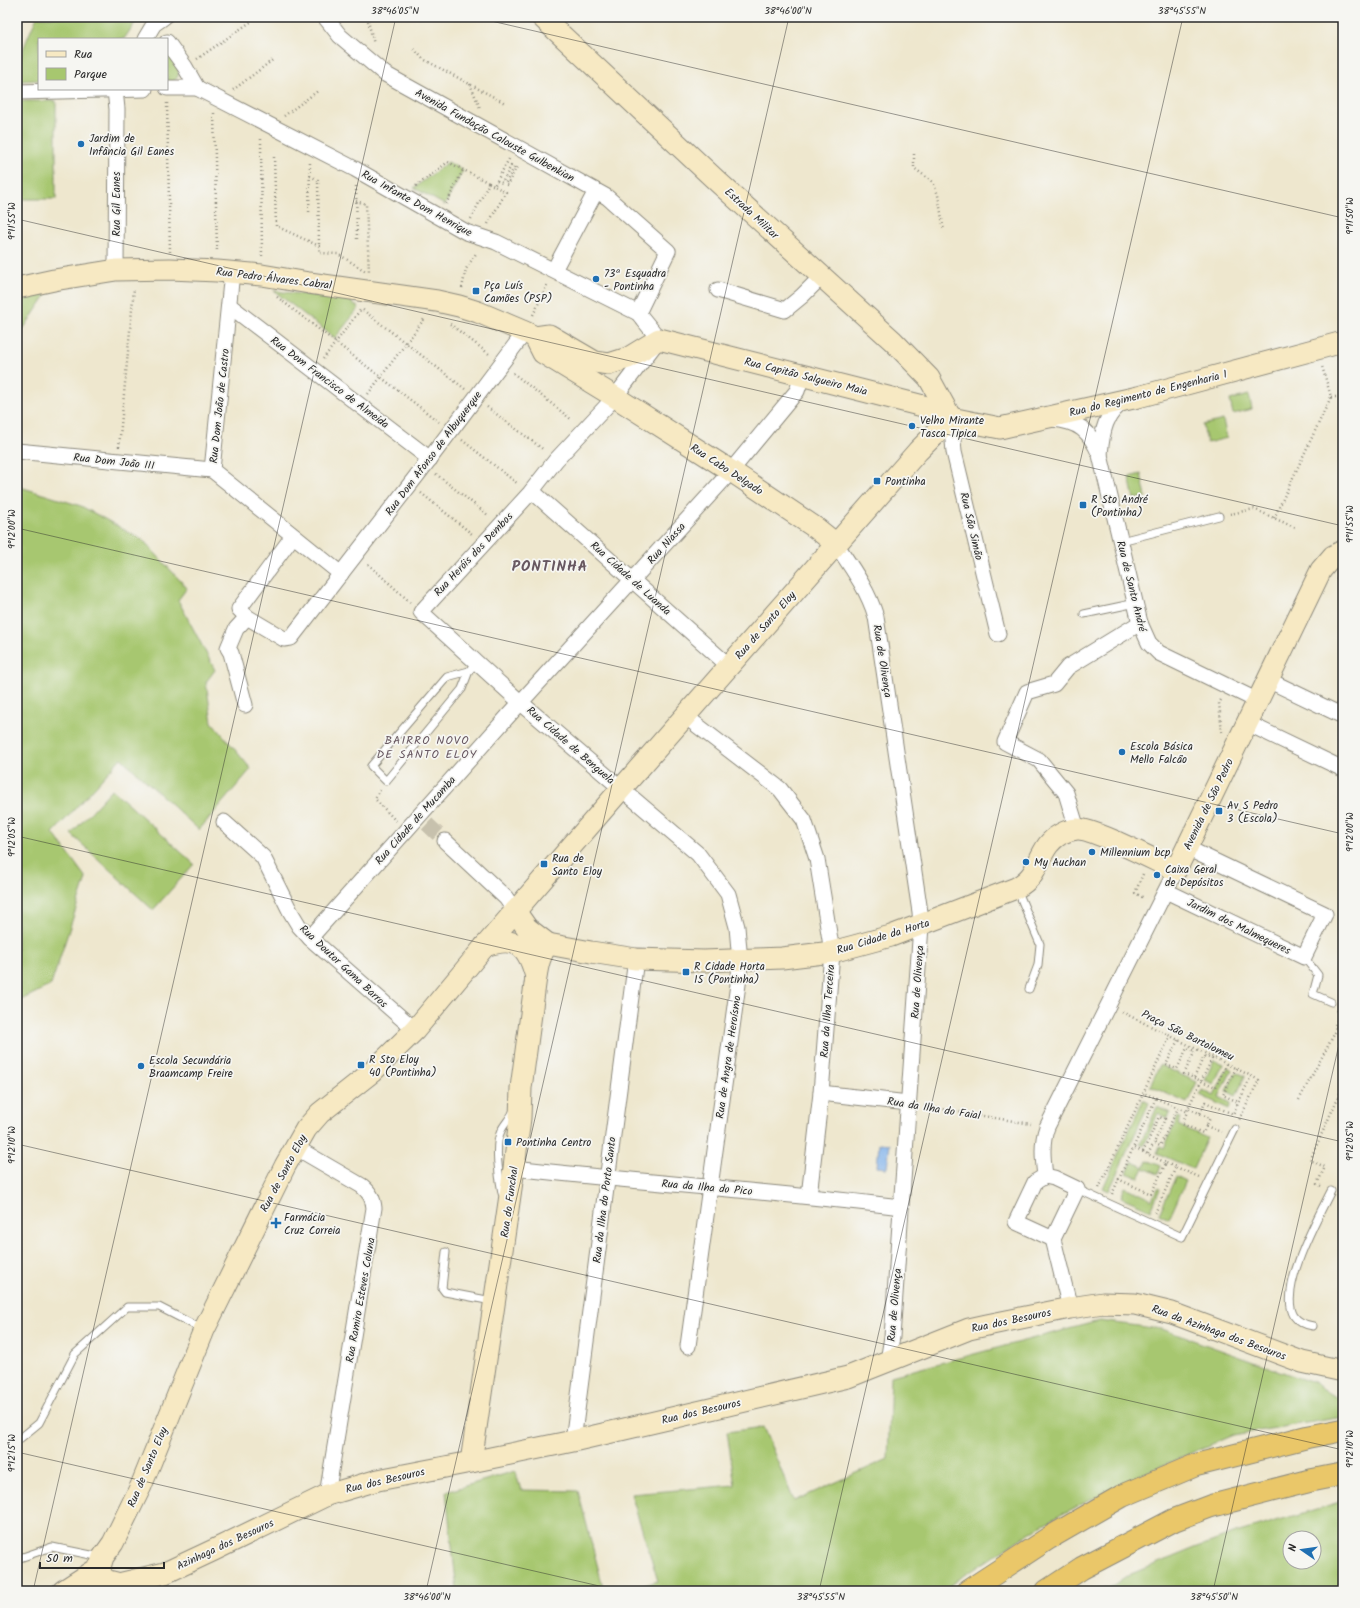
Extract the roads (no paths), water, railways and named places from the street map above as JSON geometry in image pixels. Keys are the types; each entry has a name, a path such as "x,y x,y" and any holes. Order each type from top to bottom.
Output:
{"highway":[{"path":"968,1591 1049,1538 1122,1496 1196,1465 1306,1437 1343,1430"},
{"path":"1047,1591 1082,1568 1174,1520 1211,1506 1313,1480 1343,1474"}],"main road":[{"name":"Estrada Militar","path":"542,17 821,277 893,341 929,378 951,418"},
{"name":"Rua Pedro Álvares Cabral","path":"17,288 54,280 116,270 170,268 225,271 267,284 370,282 459,306 530,334 550,336 595,362 609,364 628,358 659,339"},
{"name":"Rua Cabo Delgado","path":"530,334 543,353 731,471 816,528 836,544"},
{"name":"Rua Capitão Salgueiro Maia","path":"659,339 923,406 951,418"},
{"name":"Rua do Regimento de Engenharia 1","path":"951,418 1000,428 1138,397 1343,342"},
{"name":"Rua de Santo Eloy","path":"63,1591 101,1562 113,1543 140,1486 204,1330 233,1268 295,1147 306,1129 320,1113 372,1072 415,1030 485,946 621,789 918,451 951,418"},
{"name":"Avenida de São Pedro","path":"1176,870 1322,570 1333,556 1343,551"},
{"name":"Rua Cidade da Horta","path":"548,944 636,959 704,961 782,958 832,952 921,926 1016,888 1025,883 1032,876 1047,846 1053,839 1061,834 1077,829"},
{"path":"1077,829 1094,832 1176,870"},
{"path":"515,911 527,928 548,944"},
{"path":"485,946 503,942 517,943 530,957 536,977"},
{"name":"Rua do Funchal","path":"471,1462 514,1168 520,1118 521,1088 536,977 542,951 548,944"},
{"name":"Rua da Azinhaga dos Besouros","path":"1070,1308 1118,1302 1153,1308 1172,1313 1302,1362 1343,1371"},
{"name":"Rua dos Besouros","path":"327,1495 378,1480 573,1441 848,1377 969,1329 1070,1308"},
{"name":"Azinhaga dos Besouros","path":"89,1591 117,1586 165,1572 327,1495"},
{"path":"101,1562 101,1576 117,1586"}],"street":[{"name":"Avenida Fundação Calouste Gulbenkian","path":"325,17 340,36 386,74 607,197 668,251 638,313"},
{"path":"146,38 156,19"},
{"path":"156,19 164,38"},
{"path":"167,92 197,88 185,67 168,43"},
{"name":"Rua Infante Dom Henrique","path":"197,88 355,169 486,233 496,242 638,313"},
{"path":"17,92 116,90"},
{"name":"Rua Gil Eanes","path":"116,90 116,270"},
{"path":"554,270 596,191"},
{"name":"Rua Dom João de Castro","path":"225,271 230,306 212,470 341,574"},
{"path":"718,290 785,310 821,277"},
{"name":"Rua Dom Francisco de Almeida","path":"230,306 360,405 427,462"},
{"path":"638,313 659,339"},
{"name":"Rua Dom Afonso de Albuquerque","path":"247,617 284,639 291,638 357,554 475,397 530,334"},
{"name":"Rua Heróis dos Dembos","path":"473,666 421,612 531,492 556,460 615,397 659,339"},
{"name":"Rua Niassa","path":"520,702 731,471 797,391 802,376"},
{"name":"Rua de Santo André","path":"1100,455 1103,431 1109,417 1122,403 1138,397"},
{"name":"Rua São Simão","path":"951,418 954,452 998,634"},
{"name":"Rua de Santo André","path":"1037,420 1054,419 1072,423 1088,433 1094,441 1100,455 1140,623 1149,643 1159,653 1258,701"},
{"name":"Rua Dom João III","path":"17,451 212,470"},
{"name":"Rua Cidade de Luanda","path":"531,492 729,666"},
{"path":"245,705 231,653 228,648 236,629 247,617 239,609 293,536"},
{"name":"Rua de Olivença","path":"836,544 866,589 876,617 921,926 892,1337 888,1361"},
{"path":"1077,829 1066,792 1040,760 1005,742 1027,692 1054,684 1068,667 1140,623"},
{"path":"473,666 520,702"},
{"path":"1268,680 1343,716"},
{"name":"Rua Cidade de Benguela","path":"520,702 621,789"},
{"name":"Rua Cidade de Mucamba","path":"310,938 406,831 423,820 520,702"},
{"name":"Rua da Ilha Terceira","path":"686,716 780,789 804,820 817,859 832,952 821,1093 809,1196"},
{"path":"1243,731 1343,769"},
{"name":"Rua de Angra de Heroísmo","path":"621,789 698,854 728,894 737,927 740,960 739,977 688,1346"},
{"name":"Rua Doutor Gama Barros","path":"224,822 263,858 299,926 310,938 415,1030"},
{"path":"445,841 506,898 515,911"},
{"name":"Jardim dos Malmequeres","path":"1166,891 1304,958 1325,914 1187,848"},
{"name":"Avenida de São Pedro","path":"1045,1176 1042,1149 1047,1127 1176,870"},
{"name":"Rua da Ilha do Porto Santo","path":"573,1441 636,959"},
{"name":"Rua da Ilha do Faial","path":"821,1093 908,1103"},
{"name":"Rua Ramiro Esteves Coluna","path":"295,1147 362,1186 369,1192 374,1200 374,1208 327,1495"},
{"name":"Rua da Ilha do Pico","path":"514,1168 607,1179 809,1196 901,1207"},
{"path":"1052,1239 1016,1222 1035,1182 1045,1176 1054,1178 1077,1189 1052,1239 1070,1308"}],"lane":[{"path":"1121,541 1220,516"},
{"path":"1084,614 1136,603"},
{"path":"473,666 462,689 386,781 370,766 447,677 473,666"},
{"path":"1016,888 1040,944 1038,965 1029,989"},
{"path":"1304,958 1318,975 1313,994 1331,1002"},
{"path":"507,1214 501,1187 498,1140 501,1130 514,1111 521,1088"},
{"path":"1077,1189 1096,1194 1150,1223 1182,1237 1235,1129"},
{"path":"1313,1326 1300,1321 1294,1316 1291,1302 1292,1285 1306,1242 1331,1192"},
{"path":"446,1252 442,1288 445,1292 494,1301"},
{"path":"17,1441 39,1422 75,1354 126,1307 159,1307 204,1330"},
{"path":"17,1559 52,1547 101,1562"}],"water":[{"path":"879,1143 890,1144 887,1168 877,1167"}],"tunnel":[{"path":"427,824 445,841"}],"place":[{"name":"Jardim de Infância Gil Eanes","path":"81,144"},
{"name":"73ª Esquadra - Pontinha","path":"596,279"},
{"name":"Pça Luís Camões (PSP)","path":"476,291"},
{"name":"Velho Mirante Tasca Tipica","path":"912,426"},
{"name":"Pontinha","path":"877,481"},
{"name":"R Sto André (Pontinha)","path":"1083,505"},
{"name":"Escola Básica Mello Falcão","path":"1122,752"},
{"name":"Av S Pedro 3 (Escola)","path":"1219,811"},
{"name":"Millennium bcp","path":"1092,852"},
{"name":"My Auchan","path":"1026,862"},
{"name":"Rua de Santo Eloy","path":"544,864"},
{"name":"Caixa Geral de Depósitos","path":"1157,875"},
{"name":"R Cidade Horta 15 (Pontinha)","path":"686,972"},
{"name":"R Sto Eloy 40 (Pontinha)","path":"361,1065"},
{"name":"Escola Secundária Braamcamp Freire","path":"141,1066"},
{"name":"Pontinha Centro","path":"508,1142"},
{"name":"Farmácia Cruz Correia","path":"276,1223"}],"district":[{"name":"PONTINHA","path":"550,566"},
{"name":"BAIRRO NOVO DE SANTO ELOY","path":"427,747"}]}
